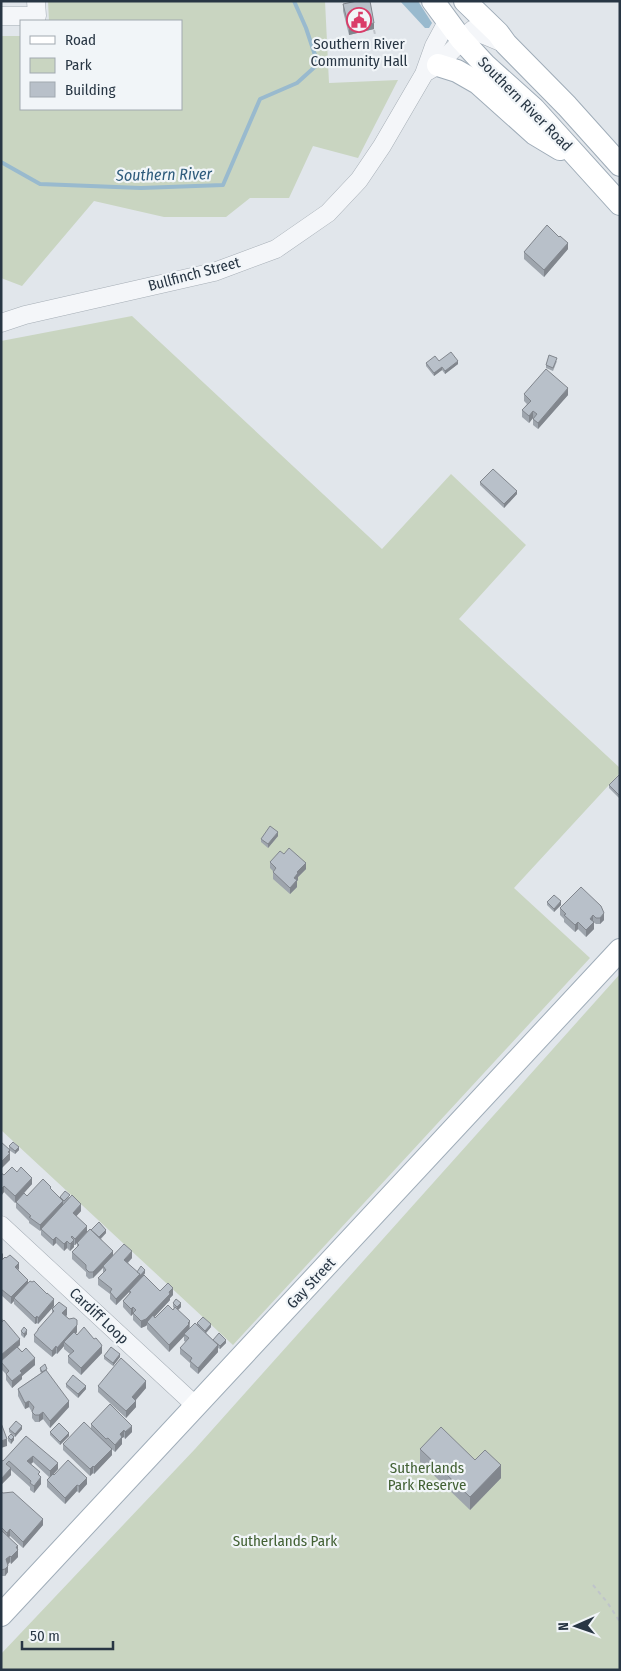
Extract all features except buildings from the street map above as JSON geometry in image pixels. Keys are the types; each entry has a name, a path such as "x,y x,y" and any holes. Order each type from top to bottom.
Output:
{"main road":[{"name":"Southern River Road","path":"433,1 450,11 461,39 534,109 616,200"},
{"name":"Southern River Road","path":"465,1 611,149 620,165"},
{"path":"431,70 457,71 478,84 534,134 559,148 616,200"},
{"name":"Gay Street","path":"4,1607 616,961"}],"street":[{"path":"1,16 36,9"},
{"name":"Bullfinch Street","path":"431,70 434,46 450,11"},
{"path":"461,39 472,30 506,44"},
{"name":"Bullfinch Street","path":"1,323 25,315 214,272 276,249 328,213 359,180 431,70 461,39"},
{"name":"Cardiff Loop","path":"1,1225 196,1406"}],"path":[{"path":"374,30 378,48"},
{"path":"593,1585 620,1622"}],"green space":[{"path":"48,1 325,1 329,83 398,80 358,158 313,146 289,198 250,198 226,217 164,217 94,201 22,286 1,278 1,36 20,36 20,110 182,110 182,20 49,20"},
{"path":"132,316 382,549 451,474 526,545 459,619 620,768 620,773 514,888 590,958 233,1345 1,1130 1,341"},
{"name":"Sutherlands Park Reserve","path":"620,974 620,1670 1,1670 1,1654 195,1449"}],"water":[{"path":"400,1 418,1 432,23 429,28 425,28"}],"waterway":[{"name":"Southern River","path":"1,162 40,184 141,188 223,185 260,99 297,83 318,64 306,28 294,1"}],"place":[{"name":"Southern River Community Hall","path":"359,20"}],"park label":[{"name":"Sutherlands Park","path":"285,1541"}]}
